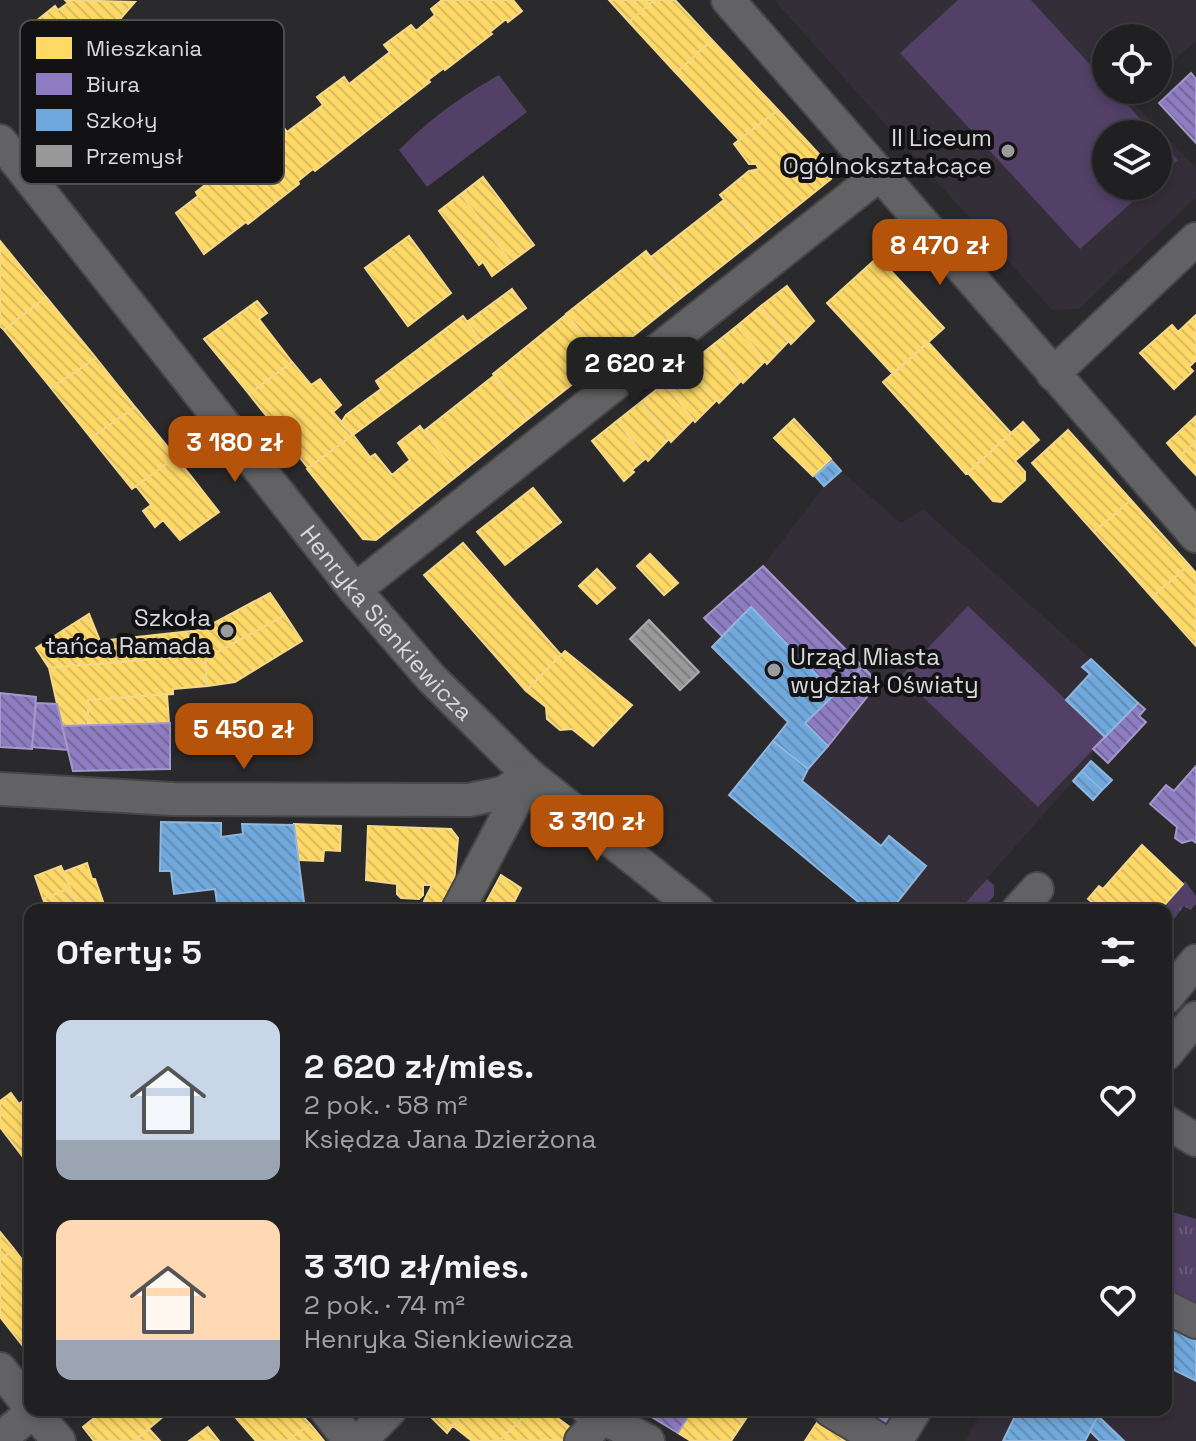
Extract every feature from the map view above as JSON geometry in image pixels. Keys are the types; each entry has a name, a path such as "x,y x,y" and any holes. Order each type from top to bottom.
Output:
{"street":[{"path":"728,0 1196,536"},
{"name":"Henryka Sienkiewicza","path":"0,141 20,166"},
{"path":"355,590 880,174"},
{"name":"Henryka Sienkiewicza","path":"34,184 355,590 432,679 529,775 690,904"},
{"path":"1053,374 1196,239"},
{"path":"460,904 503,793 529,775"},
{"path":"0,789 173,799 469,800 500,806"},
{"path":"1172,991 1196,961"},
{"path":"1172,1126 1196,1140"},
{"path":"1172,1310 1196,1322"},
{"path":"0,1369 24,1399"},
{"path":"0,1439 26,1416"},
{"path":"38,1416 59,1441"},
{"path":"331,1416 350,1441"},
{"path":"360,1441 384,1416"},
{"path":"840,1416 881,1441"},
{"path":"896,1441 911,1416"},
{"path":"590,1423 648,1441"}],"shaded area":[{"name":"II Liceum Ogólnokształcące","path":"774,0 1196,0 1196,41 1172,62 1172,24 1092,24 1092,104 1135,104 1150,120 1092,120 1092,200 1172,200 1172,143 1196,168 1196,198 1079,309 1052,310"},
{"path":"841,471 901,523 923,509 1091,659 1082,667 1090,674 1066,700 1105,737 1093,749 1091,761 964,904 861,904 729,795 773,741 809,769 878,683 763,566 824,486"},
{"path":"1172,1323 1196,1336 1196,1441 965,1441 979,1416 1172,1416"}],"green space":[{"path":"958,0 1031,0 1092,67 1092,104 1127,104 1141,120 1092,120 1092,200 1134,200 1080,249 900,53"},
{"path":"499,75 527,112 427,187 399,150 446,109"},
{"path":"968,606 1105,737 1038,807 901,676"},
{"path":"987,879 994,885 994,896 987,904 964,904"},
{"path":"1185,881 1196,896 1196,904 1190,910 1184,906 1172,921 1172,904 1165,904"},
{"path":"1172,1212 1196,1219 1196,1311 1172,1298"}],"building: Mieszkania":[{"path":"65,0 135,2 119,20 38,20 55,6 58,10 68,3"},
{"path":"442,0 513,0 522,11 508,22 506,19 490,32 492,34 428,80 430,82 315,171 313,169 298,181 299,184 248,224 246,222 204,254 176,213 198,196 196,192 206,184 284,184 284,128 287,132 323,105 317,97 344,77 349,84 390,52 384,45 411,25 416,31 435,15 431,9"},
{"path":"609,0 654,0 629,22"},
{"path":"654,0 675,0 712,40 676,73 629,22"},
{"path":"712,40 778,110 739,140 676,73"},
{"path":"778,110 833,169 831,179 756,239 720,195 749,171 759,169 756,164 749,164 734,144"},
{"path":"483,177 534,245 511,262 461,194"},
{"path":"461,194 511,262 492,276 483,262 479,265 439,211"},
{"path":"724,200 756,239 682,297 651,257"},
{"path":"409,236 451,293 408,326 365,268"},
{"path":"0,241 46,297 4,330 0,326"},
{"path":"646,251 682,297 603,360 566,314"},
{"path":"878,257 944,328 893,374 827,303"},
{"path":"787,286 814,321 791,344 761,306"},
{"path":"512,289 526,308 481,341 467,322"},
{"path":"46,297 96,358 51,388 4,330"},
{"path":"257,301 267,313 259,319 292,362 249,394 204,339"},
{"path":"761,306 789,341 767,364 737,326"},
{"path":"567,314 603,360 528,419 493,374"},
{"path":"1196,315 1196,360 1189,367 1193,371 1174,389 1140,353 1172,325 1178,332"},
{"path":"463,316 481,341 353,435 341,423 346,415 381,389 376,381"},
{"path":"737,326 765,361 743,383 713,345"},
{"path":"928,342 1011,433 966,474 883,382"},
{"path":"713,345 741,381 719,403 689,364"},
{"path":"96,358 135,407 91,438 51,388"},
{"path":"292,362 311,385 320,379 341,405 333,412 353,435 308,468 249,394"},
{"path":"689,364 717,400 695,422 665,383"},
{"path":"495,375 528,419 458,475 424,431"},
{"path":"665,383 693,420 671,442 641,402"},
{"path":"641,402 669,439 648,461 617,421"},
{"path":"135,407 176,457 132,489 91,438"},
{"path":"1196,416 1196,441 1179,457 1167,443"},
{"path":"794,419 831,459 813,476 774,438"},
{"path":"617,421 646,458 624,481 592,441"},
{"path":"1023,422 1039,440 1015,461 1025,472 1025,480 1001,502 993,501 968,473"},
{"path":"420,426 458,475 376,540 363,539 307,469 353,435 370,457 375,454 392,475 410,460 398,443"},
{"path":"1068,430 1131,500 1094,532 1032,463"},
{"path":"1196,441 1196,475 1179,457"},
{"path":"176,457 219,512 180,540 163,520 155,527 143,511 151,505 136,486"},
{"path":"533,488 561,522 505,565 477,532"},
{"path":"1131,500 1189,565 1152,597 1094,532"},
{"path":"463,543 561,655 526,691 424,575"},
{"path":"650,554 678,583 664,595 637,566"},
{"path":"1189,565 1196,573 1196,646 1152,597"},
{"path":"597,569 615,588 597,604 579,586"},
{"name":"Szkoła tańca Ramada","path":"270,593 285,615 214,654 49,668 36,648 62,631 72,644 201,630"},
{"path":"89,614 100,641 72,644 62,631"},
{"path":"285,615 302,641 235,682 207,686 205,655 214,654"},
{"path":"565,651 632,705 593,746 572,729 560,730 547,719 546,707 526,691"},
{"path":"205,655 207,686 173,689 173,694 88,700 88,725 62,726 49,668"},
{"path":"167,694 169,723 88,725 88,700"},
{"path":"294,824 341,826 340,851 324,850 323,861 299,860"},
{"path":"368,826 451,829 458,838 454,883 444,904 424,901 432,885 423,885 423,895 419,899 401,898 397,894 397,884 366,880"},
{"path":"1142,845 1183,884 1165,904 1094,904 1088,899 1099,886 1103,889"},
{"path":"87,863 104,904 77,904 63,872"},
{"path":"61,866 70,888 43,899 35,876"},
{"path":"501,875 521,888 513,904 485,904"},
{"path":"70,888 77,904 45,904 43,899"},
{"path":"11,1093 19,1104 24,1100 24,1158 0,1127 0,1101"},
{"path":"0,1232 14,1249 0,1260"},
{"path":"14,1249 24,1262 24,1347 0,1317 0,1260"},
{"path":"97,1416 164,1416 134,1441 94,1441 83,1427"},
{"path":"234,1416 303,1416 310,1424 287,1441 256,1441"},
{"path":"434,1416 460,1416 447,1433 432,1418"},
{"path":"460,1416 525,1416 499,1441 472,1441 452,1425"},
{"path":"525,1416 555,1416 571,1428 572,1440 499,1441"},
{"path":"688,1416 747,1417 731,1441 691,1441 678,1433"},
{"path":"820,1418 857,1441 805,1441"},
{"path":"310,1424 324,1441 287,1441"},
{"path":"208,1427 219,1441 189,1441"},
{"path":"149,1429 160,1441 134,1441"}],"building: Biura":[{"path":"1191,73 1196,79 1196,143 1160,104 1172,104 1172,91"},
{"path":"763,566 879,683 862,667 835,694 751,607 722,636 704,618"},
{"path":"862,667 878,683 828,746 805,723"},
{"path":"0,693 36,697 32,749 0,747"},
{"path":"36,703 57,704 68,750 32,747"},
{"path":"1138,703 1145,709 1139,716 1146,722 1108,763 1093,749"},
{"path":"170,723 170,769 73,771 62,726"},
{"path":"1196,766 1196,843 1192,840 1182,843 1175,838 1177,827 1150,804 1166,785 1174,791"},
{"path":"650,1416 688,1416 678,1433"},
{"path":"855,1416 892,1416 884,1432"}],"building: Szkoły":[{"path":"832,461 841,471 824,486 815,476"},
{"name":"Urząd Miasta wydział Oświaty","path":"751,607 835,694 805,723 828,746 808,769 773,741 788,722 712,647"},
{"path":"1091,659 1138,703 1105,737 1066,700 1090,674 1082,667"},
{"path":"773,741 808,769 802,781 881,846 889,836 926,866 896,904 861,904 729,795"},
{"path":"1091,761 1112,780 1102,790 1082,771"},
{"path":"1082,771 1102,790 1093,800 1073,781"},
{"path":"161,822 221,823 221,837 243,834 242,824 294,825 304,904 217,904 215,889 174,894 171,871 160,871"},
{"path":"1172,1327 1196,1340 1196,1381 1172,1369"},
{"path":"1015,1416 1098,1416 1085,1441 1003,1441"},
{"path":"1098,1416 1124,1441 1100,1441 1090,1431"}],"building: Przemysł":[{"path":"649,620 699,672 680,690 630,639"}],"place":[{"name":"II Liceum Ogólnokształcące","path":"1008,151"},
{"name":"Szkoła tańca Ramada","path":"227,631"},
{"name":"Urząd Miasta wydział Oświaty","path":"774,670"}]}
